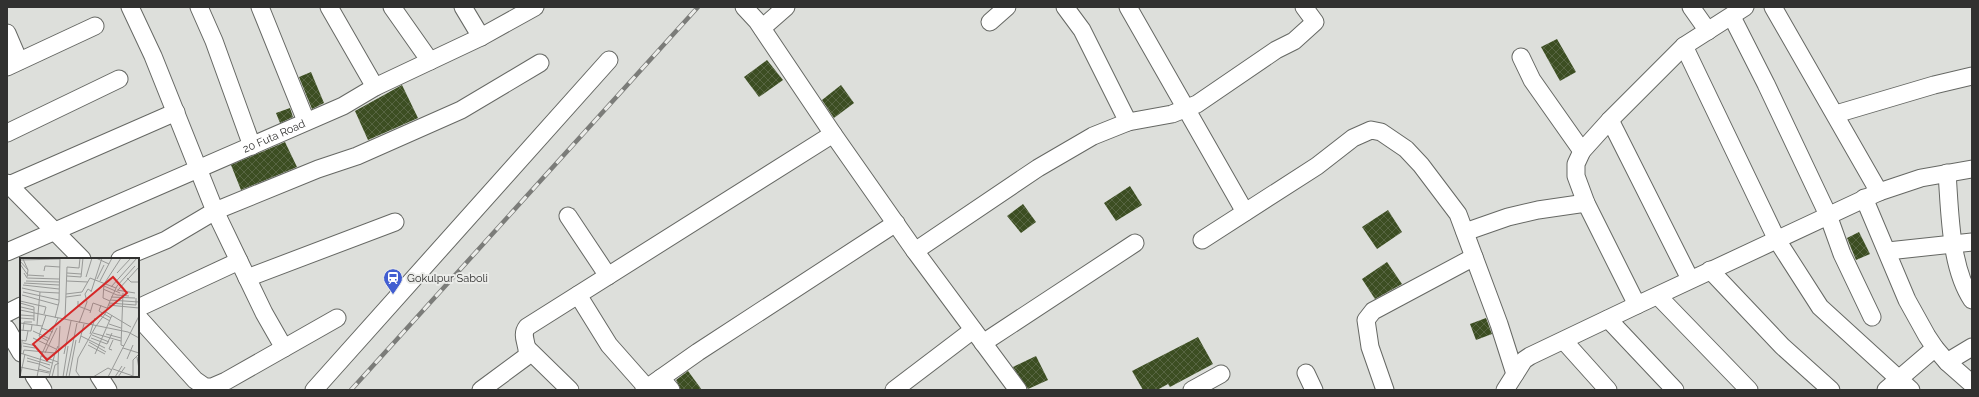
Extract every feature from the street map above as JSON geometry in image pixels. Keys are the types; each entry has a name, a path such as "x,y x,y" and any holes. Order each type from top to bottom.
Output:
{"street":[{"path":"130,7 153,56 215,211 264,313 284,348"},
{"path":"200,7 252,146"},
{"path":"260,7 306,121"},
{"path":"329,7 375,87"},
{"path":"392,7 430,62"},
{"path":"463,7 481,38"},
{"name":"20 Futa Road","path":"7,252 198,168 252,146 306,121 344,106 375,87 481,38 535,7"},
{"path":"744,7 762,28 833,134 915,251 1018,390"},
{"path":"762,28 786,7"},
{"path":"990,22 1007,7"},
{"path":"1065,7 1082,30 1128,122"},
{"path":"915,251 1038,168 1093,136 1128,122 1172,114 1197,104 1276,50 1294,41 1315,22 1304,7"},
{"path":"1691,7 1708,31"},
{"path":"1773,7 1836,114 1872,195 1888,251 1908,300 1935,348 1947,362 1972,384"},
{"path":"1134,9 1185,109 1245,212"},
{"path":"1637,305 1586,203 1576,176 1576,164 1582,151 1610,120 1684,46 1739,12 1766,84 1828,216 1842,254 1872,317"},
{"path":"7,33 13,64 95,26"},
{"path":"1684,46 1777,240 1820,307 1911,390"},
{"path":"1520,57 1532,80 1582,151"},
{"path":"314,390 609,60"},
{"path":"122,258 166,240 215,211 318,169 357,156 461,110 540,63"},
{"path":"1836,114 1934,85 1972,76"},
{"path":"7,133 119,79"},
{"path":"81,258 8,184 176,112"},
{"path":"1610,120 1690,279"},
{"path":"1202,240 1317,166 1353,138 1371,130 1381,132 1393,139 1421,165 1458,214 1515,374"},
{"path":"482,390 524,360 527,356 528,349 524,331 527,327 833,134"},
{"path":"1505,390 1524,360 1530,356 1658,296 1690,279 1872,195 1920,178 1972,169"},
{"path":"1947,173 1953,245 1965,290 1972,300"},
{"path":"1465,232 1508,216 1586,203"},
{"path":"568,216 608,276"},
{"path":"247,278 395,222"},
{"path":"578,295 609,345 656,386 698,352 896,222"},
{"path":"1888,251 1972,242"},
{"path":"894,390 978,336 1135,243"},
{"path":"1385,390 1370,347 1366,320 1374,311 1474,257"},
{"path":"139,308 239,262"},
{"path":"1710,270 1782,346 1831,390"},
{"path":"1658,296 1749,390"},
{"path":"7,313 20,306"},
{"path":"139,318 195,380 205,388 212,387 226,381 337,318"},
{"path":"1608,319 1675,390"},
{"path":"7,329 20,351"},
{"path":"1564,341 1608,390"},
{"path":"1947,362 1972,347"},
{"path":"1886,390 1935,348"},
{"path":"528,349 570,390"},
{"path":"1306,373 1314,390"},
{"path":"1192,390 1221,374"},
{"path":"35,377 43,390"},
{"path":"100,377 108,390"}],"building":[{"path":"1557,39 1576,72 1560,81 1541,47"},
{"path":"767,60 783,80 759,97 744,77"},
{"path":"311,72 324,103 312,109 299,77"},
{"path":"402,85 418,118 368,140 355,111"},
{"path":"841,85 854,103 834,118 822,100"},
{"path":"290,108 293,117 280,123 276,113"},
{"path":"285,142 297,167 241,190 231,165"},
{"path":"1130,186 1142,205 1116,221 1104,203"},
{"path":"1023,204 1036,222 1021,233 1007,216"},
{"path":"1388,210 1402,232 1377,249 1362,227"},
{"path":"1859,232 1870,254 1856,260 1847,238"},
{"path":"1387,262 1402,284 1375,299 1362,279"},
{"path":"1486,318 1492,334 1476,340 1470,324"},
{"path":"1198,337 1213,364 1170,387 1168,384 1157,390 1143,390 1132,371"},
{"path":"1036,356 1048,380 1028,389 1013,367"},
{"path":"688,371 702,390 681,390 676,380"}],"railway":[{"path":"351,390 698,7"}],"place":[{"name":"Gokulpur Saboli","path":"393,295"}]}
